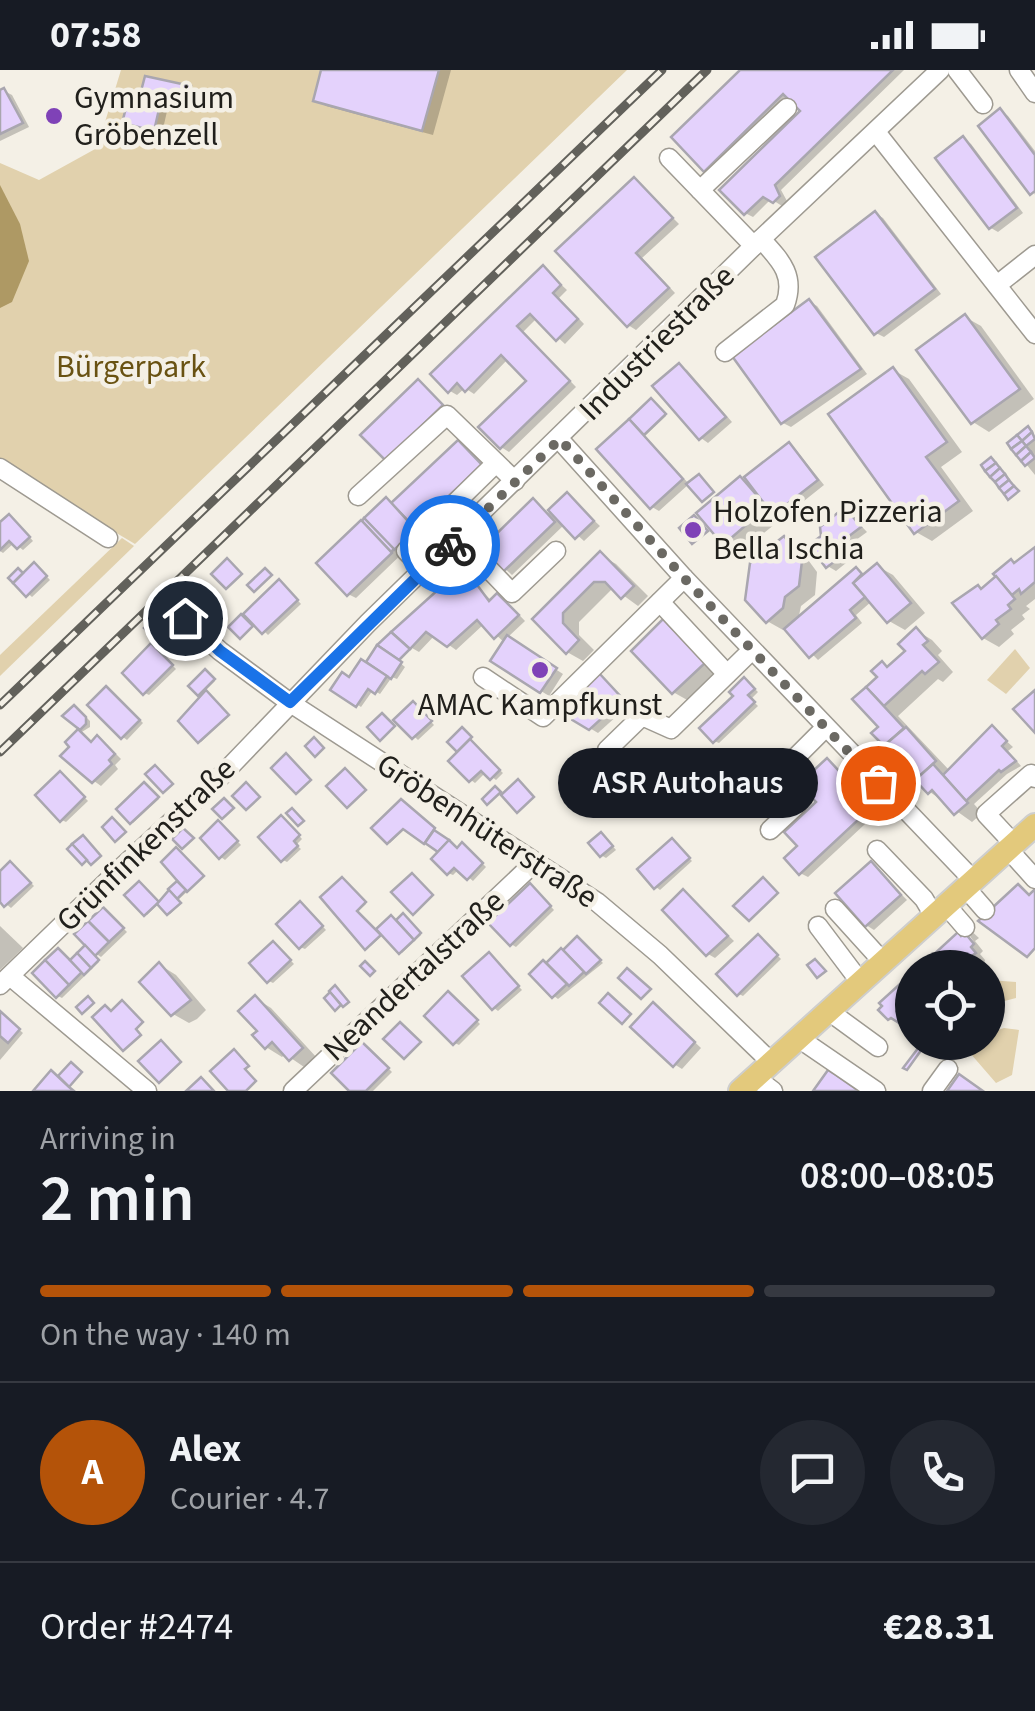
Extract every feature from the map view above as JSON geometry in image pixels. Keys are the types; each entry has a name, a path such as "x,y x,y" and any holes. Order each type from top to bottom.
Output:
{"main road":[{"path":"760,1081 800,1039 1035,825"}],"street":[{"name":"Industriestraße","path":"290,702 758,242 940,70"},
{"path":"957,70 983,104"},
{"path":"1019,70 1035,93"},
{"path":"700,190 787,108"},
{"path":"876,132 1035,334"},
{"path":"669,158 786,268 789,293 785,305 725,352"},
{"path":"997,285 1035,255"},
{"path":"358,496 448,415 515,481"},
{"path":"560,439 969,884 985,910"},
{"path":"424,570 406,551 496,463"},
{"path":"0,468 108,538"},
{"path":"458,537 512,593 556,551"},
{"path":"483,677 543,718 684,578"},
{"path":"660,602 727,674"},
{"name":"Gröbenhüterstraße","path":"164,638 185,618 220,651 290,702 598,902 660,955 760,1081"},
{"path":"606,750 642,716 670,729 752,650"},
{"name":"Grünfinkenstraße","path":"5,981 220,777 290,702"},
{"path":"770,830 796,805 775,778 825,728"},
{"path":"1035,778 1031,774 986,814 1035,878"},
{"path":"878,850 924,899 965,928"},
{"name":"Neandertalstraße","path":"293,1091 535,862"},
{"path":"835,909 883,962"},
{"path":"818,926 862,983"},
{"path":"5,981 147,1091"},
{"path":"830,1012 878,1046"},
{"path":"800,1039 876,1091"},
{"path":"932,1091 948,1069"}],"green space":[{"name":"Bürgerpark","path":"121,70 627,70 135,544 0,464 0,163 39,180 97,148"},
{"path":"122,538 134,546 0,676 0,655"},
{"path":"1015,649 1030,668 1006,694 987,680"},
{"path":"1005,981 1016,982 1016,998 1005,1001"},
{"path":"1005,1028 1019,1030 1012,1075 996,1083 976,1060 1005,1060"}],"shaded area":[{"path":"0,185 20,224 29,261 12,302 0,308"}],"building":[{"path":"321,70 439,70 422,131 313,101"},
{"path":"740,70 893,70 775,185 780,196 773,203 763,197 744,215 719,190 800,111 783,94 704,172 671,137"},
{"path":"145,76 191,86 186,107 181,106 180,110 160,105 154,131 122,123 130,93 140,95"},
{"path":"4,88 23,123 0,134 0,90"},
{"path":"1000,108 1035,155 1035,191 1030,195 978,126"},
{"path":"963,136 1017,208 989,229 935,158"},
{"path":"634,177 673,218 636,253 669,288 627,327 555,251"},
{"path":"875,211 935,289 874,335 815,257"},
{"path":"543,265 561,285 553,293 578,319 556,341 530,314 517,326 570,381 500,449 478,427 526,381 501,355 465,392 457,383 448,393 430,374"},
{"path":"809,299 861,369 781,424 732,356"},
{"path":"965,314 1020,389 971,424 916,350"},
{"path":"679,363 726,417 699,440 652,386"},
{"path":"893,367 947,442 926,457 959,501 914,534 828,414"},
{"path":"418,379 443,405 386,461 360,435"},
{"path":"651,398 666,414 644,435 629,419"},
{"path":"629,419 683,479 650,509 596,449"},
{"path":"1028,426 1032,432 1022,441 1017,435"},
{"path":"1032,432 1035,439 1026,446 1022,441"},
{"path":"1017,435 1022,441 1011,449 1007,443"},
{"path":"458,440 482,465 415,528 391,503"},
{"path":"1022,441 1026,446 1016,455 1011,449"},
{"path":"789,442 818,480 773,515 744,477"},
{"path":"1026,446 1031,452 1021,461 1016,455"},
{"path":"1031,452 1035,458 1025,466 1021,461"},
{"path":"991,457 996,463 985,471 981,465"},
{"path":"996,463 1000,468 990,477 985,471"},
{"path":"1000,468 1005,474 995,482 990,477"},
{"path":"699,474 714,492 702,502 686,484"},
{"path":"1005,474 1009,480 999,488 995,482"},
{"path":"740,476 767,507 723,545 696,513"},
{"path":"1009,480 1014,486 1004,494 999,488"},
{"path":"1014,486 1019,491 1008,500 1004,494"},
{"path":"567,492 594,521 575,539 548,510"},
{"path":"386,497 416,530 394,550 364,518"},
{"path":"533,498 555,522 503,572 481,549"},
{"path":"845,507 861,527 849,536 849,550 826,568 817,556 813,560 804,549 821,536 820,527"},
{"path":"9,514 30,537 17,549 9,541 0,550 0,522"},
{"name":"Holzofen Pizzeria Bella Ischia","path":"694,515 708,531 692,544 679,528"},
{"path":"364,518 394,549 391,552 362,521"},
{"path":"361,520 392,553 347,596 316,563"},
{"path":"784,536 802,561 799,586 785,597 783,608 766,623 745,600 750,563"},
{"path":"1035,547 1035,582 1021,594 1019,589 1012,595 993,574"},
{"path":"600,551 634,586 621,599 605,582 594,582 563,613 563,623 579,640 566,654 532,619"},
{"path":"227,558 242,574 226,589 211,574"},
{"path":"34,562 47,576 26,597 13,583"},
{"path":"877,563 911,603 887,623 853,583"},
{"path":"856,567 862,574 853,583 865,597 850,610 856,618 809,658 784,629"},
{"path":"18,568 23,573 13,583 8,578"},
{"path":"265,568 272,575 254,592 247,585"},
{"path":"460,570 489,601 497,593 519,615 494,639 477,620 447,647 426,632 410,649 391,632"},
{"path":"996,576 1015,599 1008,605 1011,609 996,620 999,624 982,639 952,603 978,585 981,589"},
{"path":"279,579 298,600 262,634 243,614"},
{"path":"213,597 224,608 213,618 202,607"},
{"path":"159,613 168,622 153,637 144,628"},
{"path":"241,614 253,626 240,639 228,627"},
{"path":"663,619 705,663 672,694 631,651"},
{"path":"916,627 928,641 923,645 939,662 925,674 922,671 884,706 866,687 877,677 871,671 882,661 887,667 905,651 898,644"},
{"path":"391,632 410,649 399,660 377,645"},
{"path":"182,633 191,642 176,658 166,648"},
{"path":"507,635 557,668 540,693 490,661"},
{"path":"151,643 173,665 143,695 122,673"},
{"path":"377,645 402,662 391,679 366,662"},
{"path":"361,659 387,676 375,694 368,689 356,707 330,690 342,672 349,677"},
{"path":"205,669 215,679 198,696 188,686"},
{"path":"599,673 623,699 589,730 559,712"},
{"path":"744,677 755,689 748,695 755,702 713,743 699,728 733,696 729,692"},
{"path":"106,686 140,720 121,739 87,705"},
{"path":"866,687 904,728 884,746 871,733 878,727 852,699"},
{"path":"206,690 229,715 198,743 178,721"},
{"path":"1035,690 1035,733 1013,709"},
{"path":"413,701 432,721 412,739 393,720"},
{"path":"74,705 86,717 80,730 62,716"},
{"path":"382,713 395,726 380,741 367,727"},
{"path":"992,725 1007,741 1002,746 1016,761 999,770 966,801 943,775"},
{"path":"462,727 472,737 457,752 447,742"},
{"path":"906,727 936,761 915,780 887,743"},
{"path":"78,729 91,742 97,735 115,754 109,760 112,764 92,783 60,756 69,747 65,742"},
{"path":"314,737 324,748 315,757 305,746"},
{"path":"470,739 500,770 490,780 481,771 469,782 448,761"},
{"path":"286,753 311,780 296,794 271,768"},
{"path":"827,758 872,807 799,875 784,858 797,846 784,832 816,802 799,784"},
{"path":"660,763 679,784 662,800 643,780"},
{"path":"933,764 968,803 954,815 932,790 928,794 915,780"},
{"path":"155,765 173,784 163,793 145,774"},
{"path":"345,768 366,790 347,808 326,786"},
{"path":"60,771 85,797 60,822 35,795"},
{"path":"518,779 534,797 517,813 501,795"},
{"path":"144,782 159,797 130,824 116,809"},
{"path":"246,782 260,797 246,810 232,796"},
{"path":"495,786 501,792 487,805 482,799"},
{"path":"224,798 234,808 222,819 212,809"},
{"path":"401,799 435,828 424,844 403,829 387,844 371,828"},
{"path":"292,808 304,821 298,826 286,813"},
{"path":"281,815 300,835 294,841 298,846 281,862 258,837"},
{"path":"112,817 126,832 115,842 102,827"},
{"path":"218,820 238,841 219,859 200,838"},
{"path":"183,828 194,838 182,849 172,839"},
{"path":"434,830 449,840 438,852 425,843"},
{"path":"601,832 613,846 600,857 588,843"},
{"path":"83,835 101,856 91,865 72,844"},
{"path":"672,838 690,858 654,889 637,869"},
{"path":"449,840 457,848 462,842 483,863 467,880 454,868 447,875 431,859"},
{"path":"72,844 87,860 82,865 67,849"},
{"path":"176,847 204,876 187,892 161,862"},
{"path":"10,861 31,883 4,907 0,902 0,871"},
{"path":"871,861 901,895 865,927 835,893"},
{"path":"412,873 433,895 413,915 391,892"},
{"path":"342,877 366,902 357,911 381,935 365,950 320,897"},
{"path":"763,877 778,893 749,921 733,906"},
{"path":"139,881 159,902 144,916 124,895"},
{"path":"177,881 186,890 177,899 168,889"},
{"path":"530,883 551,906 510,946 488,923"},
{"path":"1018,884 1029,895 1035,889 1035,948 1027,957 978,921"},
{"path":"683,889 728,936 706,956 662,910"},
{"path":"169,890 181,903 167,915 157,904"},
{"path":"300,901 323,926 299,949 276,924"},
{"path":"103,907 124,928 109,942 88,921"},
{"path":"403,913 421,933 414,940 396,920"},
{"path":"391,915 414,940 399,954 376,929"},
{"path":"88,921 109,942 95,956 74,934"},
{"path":"958,932 961,936 965,933 974,944 974,950 938,950"},
{"path":"758,934 778,955 737,996 716,974"},
{"path":"577,936 601,960 586,974 563,950"},
{"path":"273,941 291,960 267,983 249,963"},
{"path":"85,945 99,960 91,968 77,953"},
{"path":"58,948 82,972 69,985 45,960"},
{"path":"561,948 584,972 569,986 546,963"},
{"path":"489,952 519,986 492,1010 462,976"},
{"path":"77,953 91,968 84,975 70,960"},
{"path":"815,959 826,971 817,978 807,965"},
{"path":"45,960 69,985 56,998 32,973"},
{"path":"543,960 567,984 552,998 529,974"},
{"path":"365,961 375,971 370,976 360,966"},
{"path":"159,962 191,1000 171,1016 139,982"},
{"path":"627,968 651,989 641,999 618,978"},
{"path":"335,985 349,1002 343,1007 329,991"},
{"path":"895,988 895,1021 888,1020 878,1010 882,1006 879,1003"},
{"path":"448,991 478,1020 453,1045 424,1016"},
{"path":"330,992 341,1005 335,1011 324,998"},
{"path":"608,993 631,1014 622,1024 599,1003"},
{"path":"255,995 303,1048 289,1061 272,1042 265,1049 252,1035 257,1031 238,1011"},
{"path":"88,996 94,1003 82,1014 76,1007"},
{"path":"122,1000 143,1022 136,1029 141,1035 123,1051 92,1017 105,1005 111,1011"},
{"path":"653,1002 695,1042 673,1067 630,1027"},
{"path":"0,1011 20,1029 8,1043 0,1036"},
{"path":"400,1022 421,1042 404,1059 383,1039"},
{"path":"161,1040 181,1062 159,1083 138,1061"},
{"path":"362,1042 389,1068 366,1091 349,1091 331,1073"},
{"path":"234,1049 256,1081 246,1091 228,1091 210,1071"},
{"path":"71,1062 82,1072 69,1087 58,1076"},
{"path":"51,1070 69,1087 74,1091 33,1091"},
{"path":"828,1070 836,1075 859,1091 813,1091"},
{"path":"959,1074 983,1091 947,1091"},
{"path":"201,1077 214,1091 186,1091"}],"railway":[{"path":"0,705 662,70"},
{"path":"0,752 707,70"}],"way so far":[{"path":"450,545 560,439 684,578 878,783"}],"place":[{"name":"Gymnasium Gröbenzell","path":"54,116"},
{"name":"Holzofen Pizzeria Bella Ischia","path":"693,530"},
{"name":"AMAC Kampfkunst","path":"540,670"},
{"name":"ASR Autohaus","path":"878,783"}],"route":[{"path":"185,618 220,651 290,702 450,545"}]}
